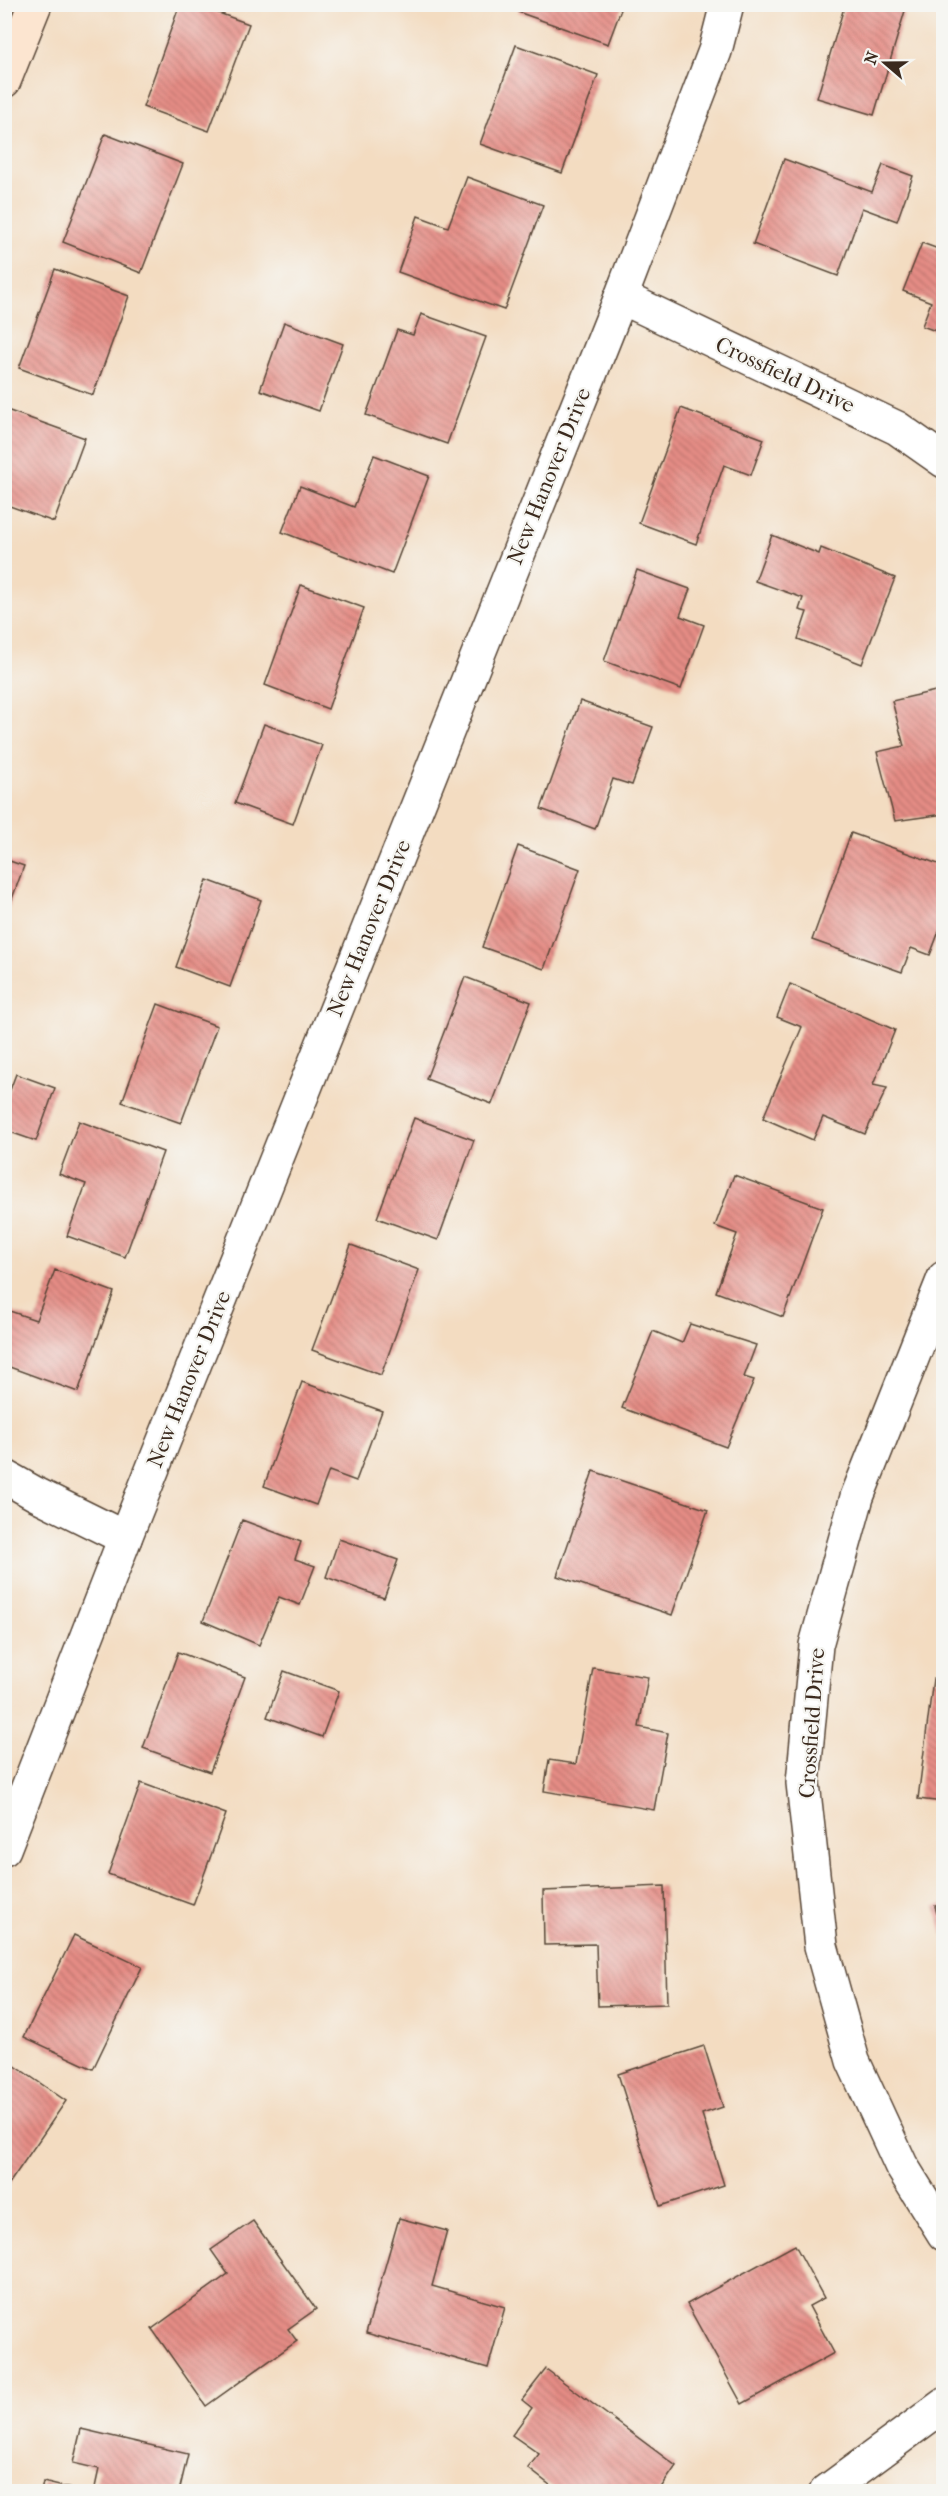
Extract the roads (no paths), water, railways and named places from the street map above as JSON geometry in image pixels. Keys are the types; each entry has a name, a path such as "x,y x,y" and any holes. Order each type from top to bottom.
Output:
{"street":[{"path":"4,81 35,4"},
{"name":"New Hanover Drive","path":"4,1849 125,1538 621,297 715,51 727,4"},
{"name":"Crossfield Drive","path":"621,297 897,428 944,461"},
{"name":"Crossfield Drive","path":"944,1278 857,1497 819,1633 803,1783 821,1946 853,2061 901,2165 944,2234"},
{"path":"4,1476 125,1538"},
{"path":"826,2492 944,2405"}]}
